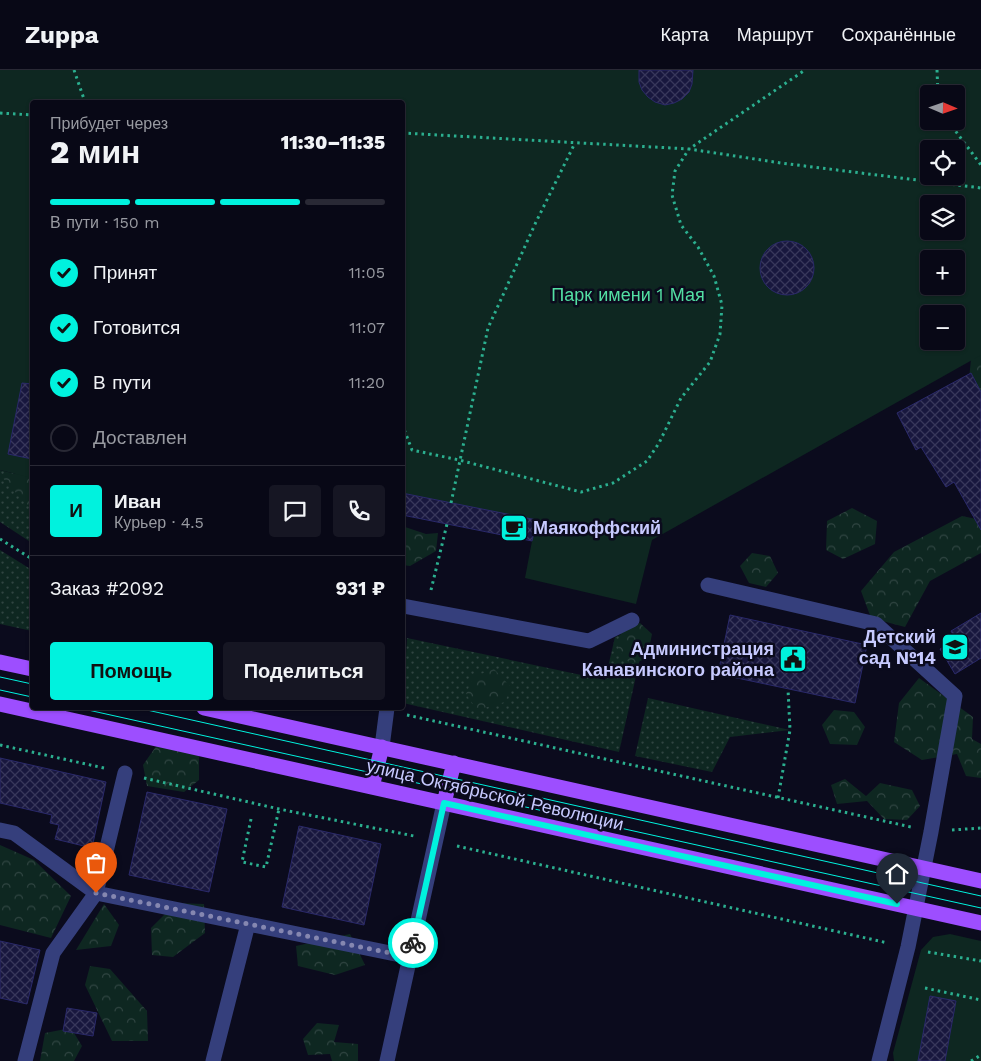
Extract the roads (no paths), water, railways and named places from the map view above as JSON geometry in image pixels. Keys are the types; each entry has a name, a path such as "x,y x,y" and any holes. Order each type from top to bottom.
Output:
{"main road":[{"path":"0,662 30,669"},
{"name":"улица Октябрьской Революции","path":"0,704 981,923"},
{"name":"улица Октябрьской Революции","path":"213,710 981,881"},
{"path":"372,787 382,747"},
{"path":"444,803 454,763"}],"street":[{"path":"708,584 876,624 955,696 908,947 879,1061"},
{"path":"405,606 590,641 632,620"},
{"path":"382,747 387,710"},
{"path":"25,1061 53,954 96,893 125,773"},
{"path":"387,1061 444,803"},
{"path":"0,830 14,834 96,893 410,957"},
{"path":"213,1061 248,924"}],"tram line":[{"path":"0,677 30,684"},
{"path":"0,690 30,697"},
{"path":"88,710 981,908"},
{"path":"147,710 981,896"}],"place":[{"name":"Маякоффский","path":"514,528"},
{"name":"Детский сад №14","path":"955,647"},
{"name":"Администрация Канавинского района","path":"793,659"}],"park label":[{"name":"Парк имени 1 Мая","path":"628,295"}]}
